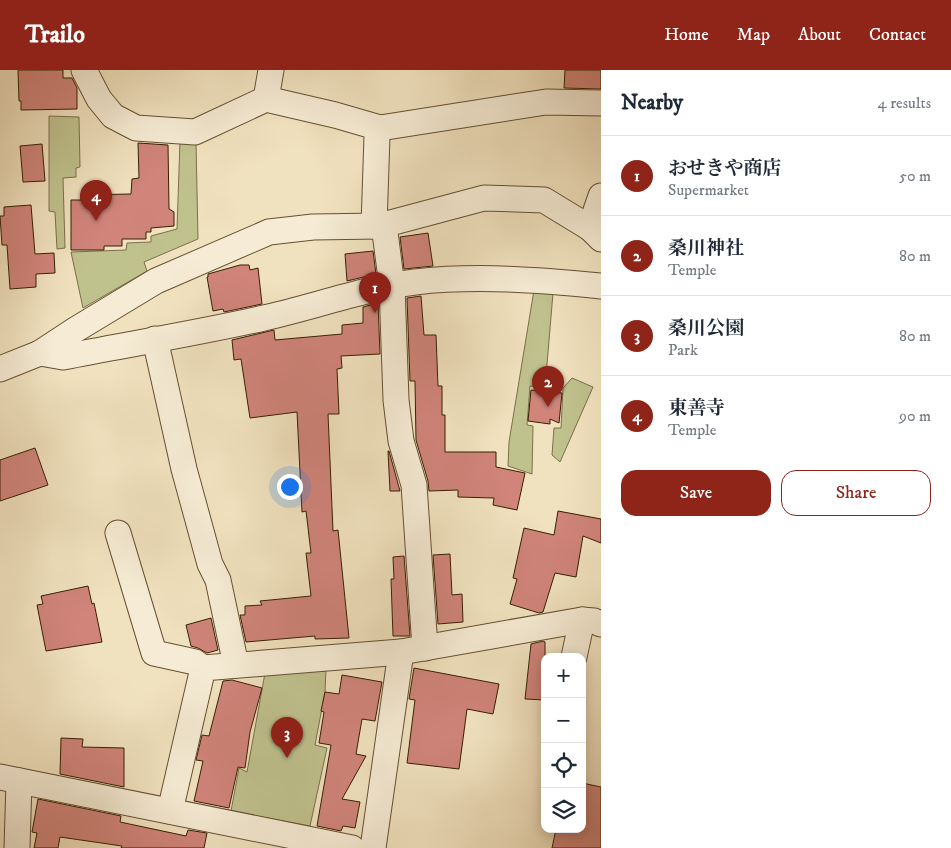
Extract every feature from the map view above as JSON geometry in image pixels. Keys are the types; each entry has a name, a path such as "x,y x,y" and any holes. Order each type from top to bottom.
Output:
{"street":[{"path":"84,70 99,99 113,116 136,128 195,132 266,99 335,115 380,128 546,102 601,103"},
{"path":"266,99 271,70"},
{"path":"380,128 377,136 379,226 392,286 396,400 401,441 414,486 425,648"},
{"path":"0,369 40,353 156,282 269,232 313,227 379,226 484,198 544,200 595,233 601,196"},
{"path":"40,353 63,357 264,318 415,282 484,279 531,280 601,286"},
{"path":"155,339 184,469 210,564 218,580 236,665"},
{"path":"118,533 154,654 195,662 204,668 400,652 592,622"},
{"path":"575,653 577,640 592,622"},
{"path":"373,848 400,652"},
{"path":"170,811 204,668"},
{"path":"17,848 10,779 352,848"}],"green space":[{"path":"49,116 79,117 80,167 76,168 76,177 63,178 65,248 57,249 55,212 49,211"},
{"path":"180,141 196,142 198,239 144,262 147,271 83,308 71,252 126,250 127,243 151,242 151,236 177,229"},
{"path":"534,290 553,293 545,388 530,386 527,425 533,426 532,474 508,466 509,442"},
{"path":"572,378 593,387 560,462 552,455 554,428 561,428 563,388"},
{"path":"326,669 325,692 315,745 327,748 310,826 231,811 239,768 247,772 265,673"}],"building":[{"path":"18,70 63,70 63,78 72,78 77,88 77,109 21,110"},
{"path":"565,70 601,70 601,89 564,88"},
{"path":"138,143 168,145 169,209 174,212 174,226 151,228 151,232 146,232 146,239 122,239 122,246 104,246 104,250 71,250 71,200 81,200 81,195 131,194 132,179 139,178"},
{"path":"42,144 45,181 23,182 20,146"},
{"path":"31,205 35,254 54,253 55,273 36,274 36,287 10,289 7,245 2,245 0,216 4,216 4,207"},
{"path":"428,233 433,266 404,269 400,237"},
{"path":"373,251 376,274 347,281 345,254"},
{"path":"240,265 249,265 250,270 258,268 262,304 224,312 223,309 213,311 208,274"},
{"path":"421,296 424,335 436,335 438,386 442,386 442,415 445,415 445,452 496,452 496,467 525,473 517,510 493,505 494,498 458,497 458,490 429,491 428,481 416,440 415,381 410,381 407,298"},
{"path":"378,303 380,354 341,356 342,368 337,369 339,414 328,414 333,531 338,530 349,638 315,639 315,636 246,642 240,615 245,615 245,606 262,605 260,601 311,596 306,553 311,553 306,511 302,512 297,412 250,418 241,359 234,360 232,340 274,330 275,340 342,334 342,325 363,323 363,307"},
{"path":"531,390 562,393 559,423 550,419 550,424 528,421"},
{"path":"35,448 48,485 0,501 0,460"},
{"path":"389,451 400,491 390,491"},
{"path":"558,511 601,519 601,543 583,536 576,577 555,573 543,612 539,613 510,604 517,579 513,578 524,528 554,535"},
{"path":"450,554 452,595 462,594 463,622 438,624 433,555"},
{"path":"404,556 410,636 393,636 391,579 394,579 393,557"},
{"path":"88,586 92,604 94,603 102,642 46,651 37,605 43,604 41,596"},
{"path":"211,618 218,650 207,653 191,646 186,625"},
{"path":"545,642 545,653 541,653 541,700 525,699 531,644"},
{"path":"414,668 499,684 493,714 467,709 459,769 407,763 415,700 409,699"},
{"path":"342,675 382,682 375,721 362,719 356,754 366,756 342,799 360,802 355,828 343,826 341,831 317,826 331,745 319,743 324,712 321,711 325,692 339,694"},
{"path":"232,680 262,688 250,732 245,768 238,767 229,808 194,801 203,761 196,760 202,735 209,736 223,681"},
{"path":"61,738 83,739 82,747 124,748 124,787 60,774"},
{"path":"586,784 601,787 601,848 552,848 555,833 586,833"},
{"path":"38,799 121,816 120,822 186,836 188,830 207,833 204,848 121,848 122,846 60,837 58,848 34,848 37,833 32,832"}],"place":[{"name":"東善寺","path":"96,221"},
{"name":"おせきや商店","path":"375,313"},
{"name":"桑川神社","path":"548,407"},
{"name":"桑川公園","path":"287,758"}]}
